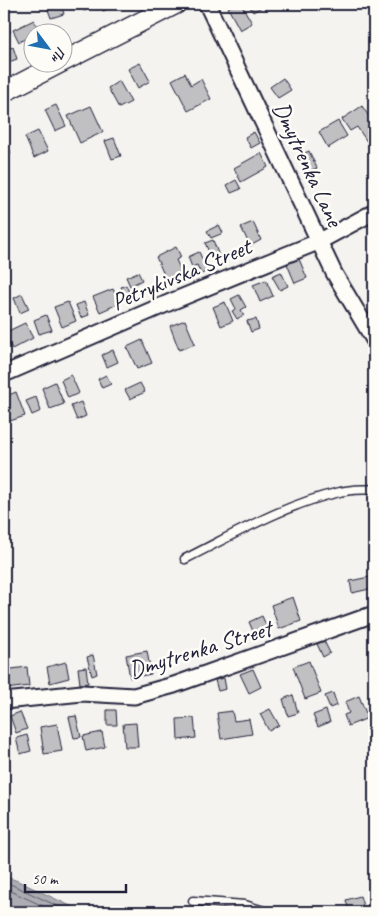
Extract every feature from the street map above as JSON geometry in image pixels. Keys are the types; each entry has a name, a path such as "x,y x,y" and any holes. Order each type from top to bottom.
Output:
{"street":[{"path":"72,57 176,4"},
{"name":"Dmytrenka Lane","path":"207,4 334,273 374,340"},
{"path":"4,92 43,72"},
{"name":"Petrykivska Street","path":"4,374 173,301 320,241 374,212"},
{"name":"Dmytrenka Street","path":"4,701 82,693 134,696 183,682 374,614"}],"lane":[{"path":"185,558 266,518 308,500 342,491 374,489"},
{"path":"193,901 245,905 267,912"}],"water":[{"path":"4,876 18,881 83,912 4,912"}],"building":[{"path":"46,4 61,4 64,14 51,18"},
{"path":"81,4 89,4 91,8 84,11"},
{"path":"101,4 118,4 118,5 103,11"},
{"path":"234,4 241,4 252,23 240,30 228,8"},
{"path":"248,4 258,4 260,8 253,12"},
{"path":"279,4 291,4 283,9"},
{"path":"4,22 9,22 10,33 4,34"},
{"path":"22,26 22,40 19,42 13,30"},
{"path":"13,47 17,59 9,62 6,49"},
{"path":"140,63 150,81 138,88 128,69"},
{"path":"185,73 191,85 201,79 211,99 188,111 172,80"},
{"path":"283,78 291,90 278,98 270,87"},
{"path":"119,81 131,102 119,108 108,88"},
{"path":"56,105 66,126 55,131 45,110"},
{"path":"91,106 103,132 80,143 68,116"},
{"path":"362,106 374,124 374,143 370,146 357,127 350,131 342,119"},
{"path":"338,121 347,136 328,148 319,132"},
{"path":"38,131 48,151 34,158 25,137"},
{"path":"254,132 260,143 251,148 245,137"},
{"path":"114,138 121,156 112,159 105,141"},
{"path":"7,141 11,154 4,156 4,142"},
{"path":"309,151 317,168 306,173 298,156"},
{"path":"261,153 268,167 241,182 234,168"},
{"path":"236,180 241,189 231,193 227,185"},
{"path":"253,222 261,240 250,246 241,227"},
{"path":"219,225 223,233 211,238 207,231"},
{"path":"213,240 219,256 212,259 205,243"},
{"path":"176,247 181,257 176,260 181,271 166,279 156,257"},
{"path":"199,252 208,271 201,274 197,265 192,267 188,257"},
{"path":"299,259 307,278 295,283 287,264"},
{"path":"138,272 142,280 130,286 126,277"},
{"path":"281,272 288,286 280,290 272,276"},
{"path":"266,280 273,296 260,302 253,285"},
{"path":"126,285 132,299 126,301 121,287"},
{"path":"113,289 120,303 100,312 93,297"},
{"path":"22,294 29,309 20,313 14,298"},
{"path":"239,295 246,307 241,310 244,315 237,319 232,311 236,309 231,299"},
{"path":"68,302 76,321 62,327 54,307"},
{"path":"84,302 89,315 81,318 76,305"},
{"path":"225,302 233,321 221,326 213,307"},
{"path":"46,315 52,330 39,334 34,320"},
{"path":"256,319 259,329 251,332 247,321"},
{"path":"185,320 195,344 179,350 170,326"},
{"path":"25,323 33,338 12,349 4,333"},
{"path":"142,340 152,363 137,369 127,347"},
{"path":"113,350 118,362 107,367 102,355"},
{"path":"71,375 79,393 68,398 61,380"},
{"path":"106,375 111,384 102,388 98,379"},
{"path":"55,382 64,404 50,409 42,388"},
{"path":"140,383 145,392 130,399 125,390"},
{"path":"16,392 25,416 10,421 4,405 4,397"},
{"path":"36,397 41,411 32,415 26,401"},
{"path":"81,402 86,416 77,420 71,406"},
{"path":"374,576 374,588 352,593 350,581"},
{"path":"293,597 301,621 279,629 271,605"},
{"path":"262,616 269,632 256,638 249,622"},
{"path":"324,641 330,653 323,657 317,644"},
{"path":"147,651 151,674 130,678 126,655"},
{"path":"93,655 97,674 92,676 87,657"},
{"path":"309,661 321,693 305,699 293,667"},
{"path":"66,662 69,678 50,683 47,667"},
{"path":"27,667 29,686 6,689 4,670"},
{"path":"86,667 88,683 80,684 78,668"},
{"path":"253,669 261,687 249,693 240,674"},
{"path":"224,678 226,689 218,691 215,680"},
{"path":"333,693 337,705 330,708 325,696"},
{"path":"293,695 298,713 288,716 283,699"},
{"path":"359,696 368,718 348,726 344,715 349,713 345,702"},
{"path":"270,709 279,725 269,731 260,714"},
{"path":"107,710 116,710 117,725 107,725"},
{"path":"326,710 330,722 318,727 313,715"},
{"path":"232,711 234,721 249,719 252,734 221,739 217,713"},
{"path":"20,712 27,729 16,733 10,716"},
{"path":"76,716 81,737 74,738 69,717"},
{"path":"194,718 196,738 178,740 177,719"},
{"path":"136,723 138,747 125,747 123,724"},
{"path":"57,724 62,751 44,754 40,727"},
{"path":"102,732 105,747 86,751 83,736"},
{"path":"27,735 31,751 20,754 16,738"},
{"path":"360,896 365,912 349,912 346,900"}]}
